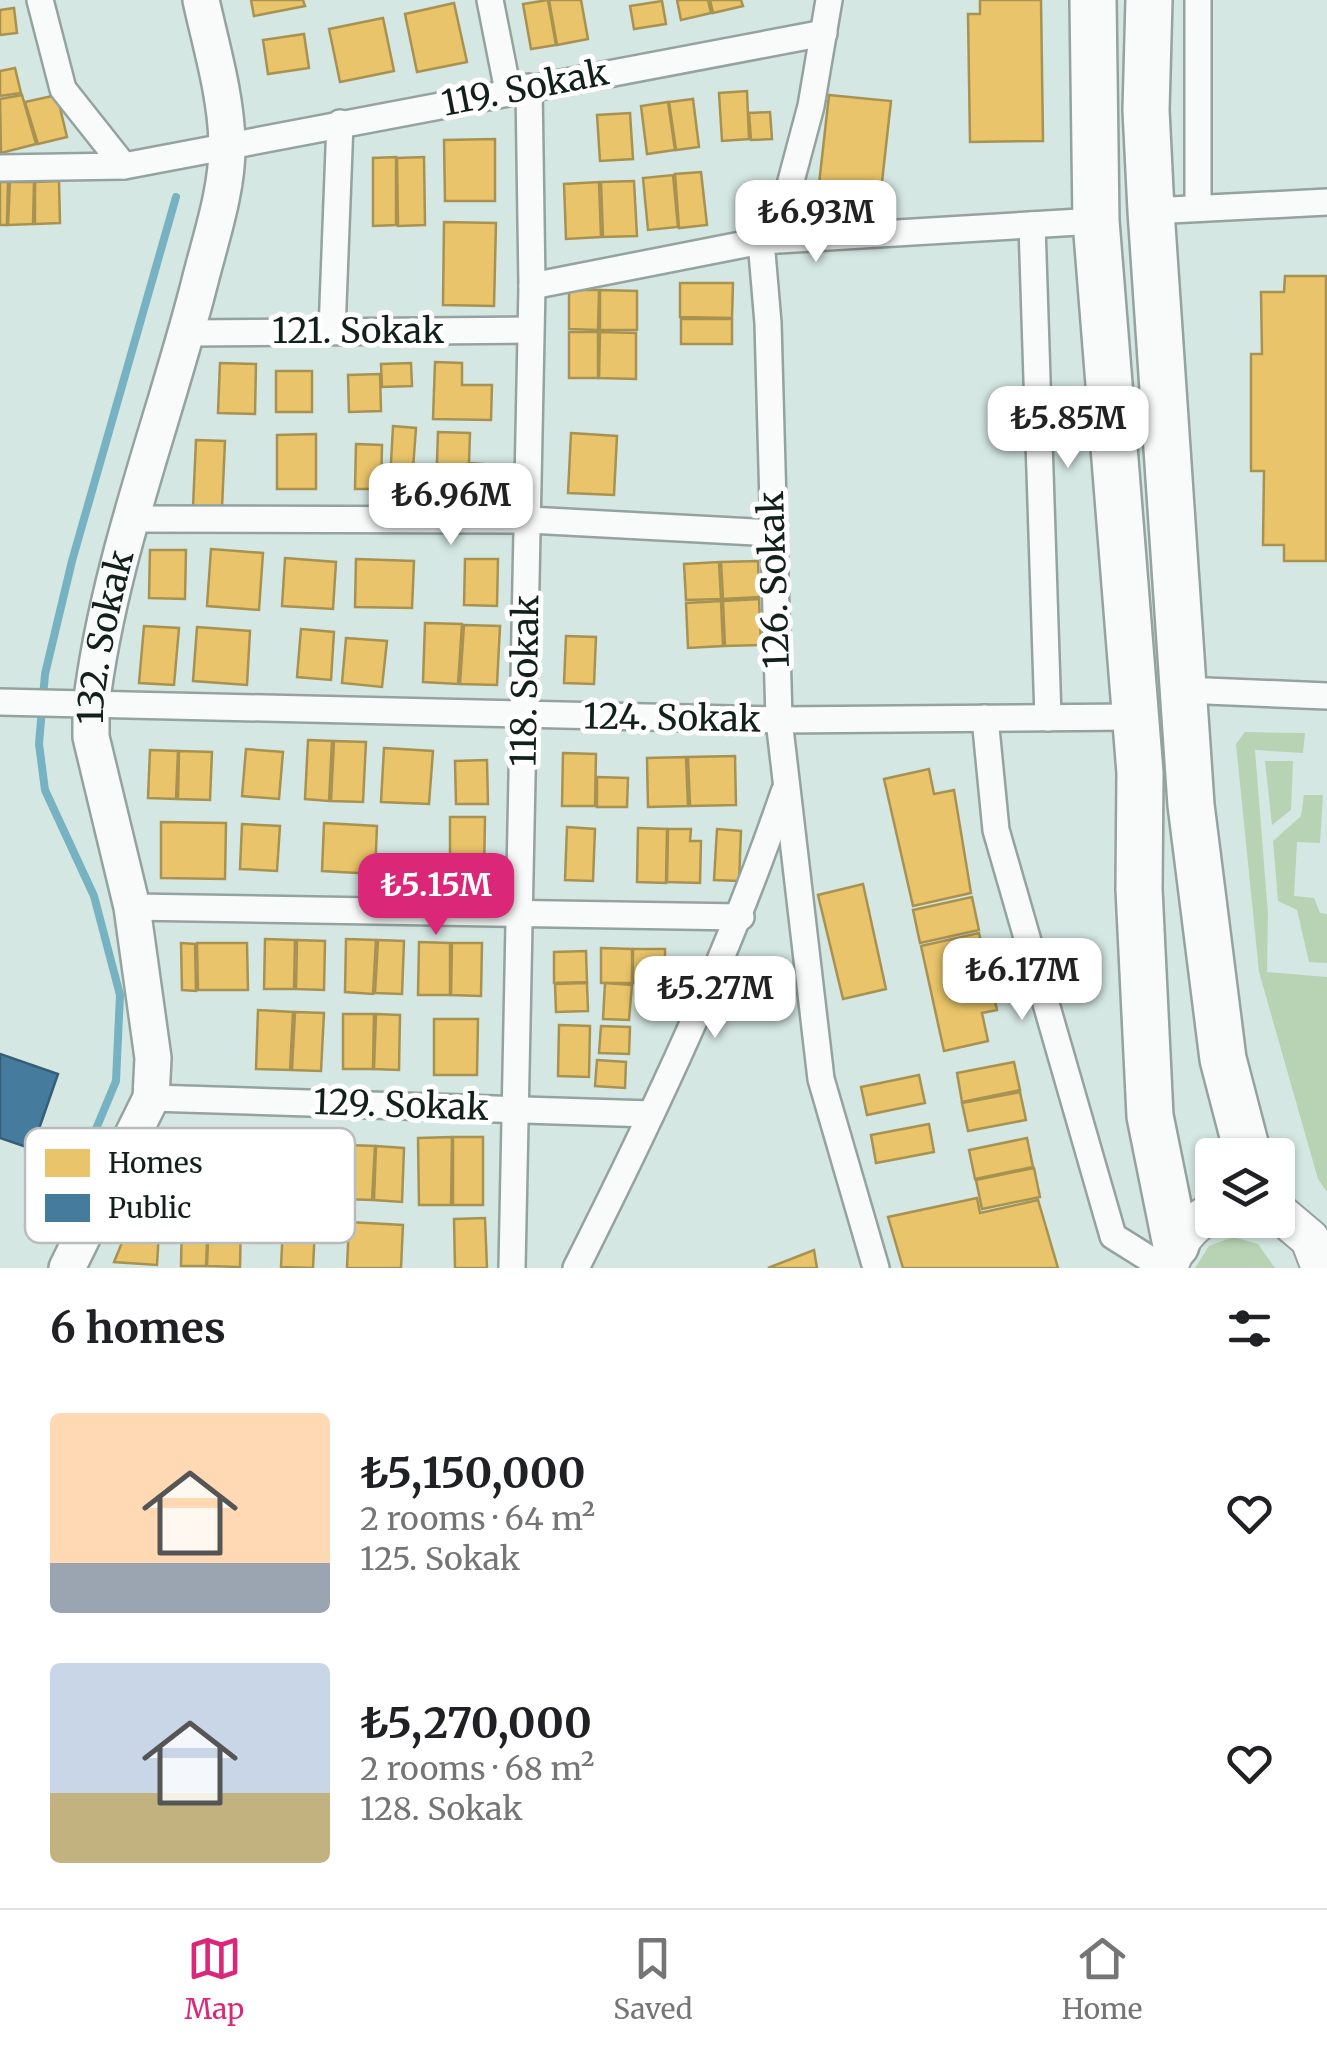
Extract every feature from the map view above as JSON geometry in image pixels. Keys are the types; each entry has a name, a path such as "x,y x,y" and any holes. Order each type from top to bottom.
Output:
{"highway":[{"path":"1093,0 1096,221 1140,773 1139,889 1150,1116 1170,1260"},
{"path":"1149,0 1146,110 1183,690 1212,994 1243,1138"}],"main road":[{"name":"132. Sokak","path":"136,1128 151,1098 148,994 132,906 91,737 90,707 131,519 186,333 218,205 227,146 202,0"},
{"path":"1170,1260 1195,1223"},
{"path":"1295,1226 1310,1239 1321,1268"},
{"name":"132. Sokak","path":"66,1268 78,1243"}],"street":[{"path":"40,0 63,89 124,166"},
{"name":"118. Sokak","path":"490,0 508,91 529,87 529,520 512,1268"},
{"path":"762,241 787,196 829,0"},
{"path":"1198,0 1198,206"},
{"name":"119. Sokak","path":"0,168 124,166 824,34"},
{"path":"332,332 340,123"},
{"path":"1151,211 1327,202"},
{"path":"532,286 762,241 1096,221"},
{"path":"1032,225 1048,718"},
{"name":"126. Sokak","path":"762,241 768,323 779,720 786,785 821,1079 876,1268"},
{"name":"121. Sokak","path":"186,333 530,330"},
{"path":"131,519 529,520 772,533"},
{"path":"1183,690 1327,696"},
{"name":"124. Sokak","path":"0,702 779,720 1133,718"},
{"path":"986,718 996,830 1113,1236 1170,1260"},
{"path":"576,1268 742,916 786,785"},
{"path":"132,906 742,916"},
{"name":"129. Sokak","path":"151,1098 650,1114"}],"green space":[{"path":"1245,732 1305,733 1303,753 1255,750 1268,914 1267,972 1327,977 1327,1192 1318,1179 1259,972 1236,744"},
{"path":"1265,761 1293,761 1291,810 1272,825"},
{"path":"1304,795 1323,795 1320,843 1297,842 1294,896 1314,898 1320,913 1327,914 1327,963 1309,962 1297,910 1278,901 1273,841 1301,816"},
{"path":"1230,1238 1258,1244 1275,1268 1195,1268 1209,1246"}],"building: Homes":[{"path":"251,0 303,0 305,6 254,16"},
{"path":"548,0 556,45 531,49 523,4"},
{"path":"549,0 581,0 588,39 557,45"},
{"path":"677,0 708,0 711,13 681,20"},
{"path":"710,0 741,0 743,6 713,13"},
{"path":"980,0 1041,0 1043,141 970,142 968,14 980,14"},
{"path":"662,1 666,24 634,29 630,6"},
{"path":"454,3 467,62 417,72 405,14"},
{"path":"14,8 17,33 0,35 0,10"},
{"path":"383,18 394,71 340,82 329,29"},
{"path":"304,34 309,68 268,74 263,40"},
{"path":"15,68 21,93 0,96 0,71"},
{"path":"747,91 749,139 722,141 719,93"},
{"path":"22,95 36,144 1,153 0,99"},
{"path":"57,95 67,137 38,144 25,102"},
{"path":"829,95 891,101 881,191 819,184"},
{"path":"693,99 699,147 676,150 669,102"},
{"path":"668,102 675,150 647,154 641,106"},
{"path":"770,112 772,139 751,140 749,113"},
{"path":"630,113 633,159 600,161 597,115"},
{"path":"495,139 495,201 445,201 444,140"},
{"path":"396,157 396,225 373,226 373,158"},
{"path":"424,157 425,225 398,226 397,158"},
{"path":"701,172 707,225 679,228 675,174"},
{"path":"673,175 678,227 648,230 643,178"},
{"path":"59,181 60,223 35,224 35,182"},
{"path":"634,181 637,236 603,237 601,182"},
{"path":"0,182 8,182 7,225 0,225"},
{"path":"10,182 34,182 33,224 8,225"},
{"path":"599,182 601,237 566,239 564,184"},
{"path":"444,222 496,223 494,306 443,305"},
{"path":"1285,276 1326,276 1326,561 1284,561 1284,545 1263,545 1264,471 1251,471 1251,354 1262,354 1261,292 1284,292"},
{"path":"680,283 733,283 732,318 680,317"},
{"path":"569,290 599,290 598,330 569,329"},
{"path":"600,290 637,291 637,330 600,330"},
{"path":"681,319 732,319 732,344 681,344"},
{"path":"569,332 598,332 598,378 569,378"},
{"path":"600,332 636,333 636,379 599,378"},
{"path":"435,362 462,363 462,385 492,385 491,420 433,419"},
{"path":"220,363 256,364 255,414 218,413"},
{"path":"411,363 412,386 382,387 381,364"},
{"path":"276,371 312,371 312,412 276,412"},
{"path":"380,374 381,411 349,412 348,375"},
{"path":"393,426 416,428 412,482 390,481"},
{"path":"438,432 470,433 469,463 495,465 494,492 436,490"},
{"path":"571,433 617,436 614,495 568,493"},
{"path":"316,434 316,489 277,489 277,435"},
{"path":"196,440 225,441 222,508 193,507"},
{"path":"356,444 382,445 381,489 355,489"},
{"path":"211,549 263,553 259,610 207,606"},
{"path":"150,550 186,550 185,599 149,598"},
{"path":"285,558 336,562 333,609 282,606"},
{"path":"356,559 414,561 412,608 355,607"},
{"path":"465,559 498,559 497,606 464,605"},
{"path":"758,561 759,597 723,599 721,562"},
{"path":"719,562 721,599 686,600 684,564"},
{"path":"759,599 761,645 725,646 723,601"},
{"path":"721,601 723,646 688,648 686,603"},
{"path":"425,623 462,624 458,684 423,682"},
{"path":"464,625 500,626 497,685 460,684"},
{"path":"144,626 179,628 174,685 139,683"},
{"path":"197,627 250,631 247,685 193,681"},
{"path":"301,629 334,632 331,680 297,677"},
{"path":"566,636 596,637 594,684 564,683"},
{"path":"346,638 387,641 382,687 342,683"},
{"path":"308,740 332,741 329,801 305,799"},
{"path":"334,741 366,742 363,802 331,801"},
{"path":"384,748 433,751 429,804 381,802"},
{"path":"246,749 283,752 279,799 242,796"},
{"path":"150,750 178,751 176,799 148,798"},
{"path":"179,751 212,752 210,800 178,799"},
{"path":"563,753 596,754 595,806 562,806"},
{"path":"735,756 736,805 690,806 688,757"},
{"path":"686,757 688,806 648,807 647,758"},
{"path":"487,760 488,804 456,804 455,761"},
{"path":"929,769 934,794 954,790 971,893 913,906 884,779"},
{"path":"597,777 628,778 627,807 597,807"},
{"path":"450,817 485,817 484,875 450,875"},
{"path":"161,822 226,823 225,879 161,878"},
{"path":"324,823 377,826 375,874 322,871"},
{"path":"242,824 280,826 277,871 240,869"},
{"path":"567,827 595,829 593,881 565,880"},
{"path":"638,828 667,829 666,883 637,882"},
{"path":"668,829 691,829 690,841 701,841 700,883 667,882"},
{"path":"717,829 741,831 739,881 714,880"},
{"path":"863,884 886,989 843,999 818,895"},
{"path":"972,897 979,930 920,943 913,910"},
{"path":"979,933 997,1010 982,1013 988,1041 944,1051 921,946"},
{"path":"265,939 295,940 294,989 264,989"},
{"path":"346,939 376,940 373,994 345,992"},
{"path":"297,940 325,941 324,990 296,989"},
{"path":"378,940 404,941 402,994 375,993"},
{"path":"419,942 450,943 450,995 418,995"},
{"path":"181,943 195,944 196,991 182,990"},
{"path":"197,943 247,943 248,990 198,990"},
{"path":"452,943 482,943 481,996 451,995"},
{"path":"601,948 632,949 632,983 601,983"},
{"path":"633,949 665,949 665,983 633,983"},
{"path":"586,951 587,982 554,983 554,952"},
{"path":"587,983 588,1011 556,1012 555,984"},
{"path":"605,983 632,985 629,1020 603,1019"},
{"path":"258,1010 293,1012 290,1070 256,1069"},
{"path":"295,1012 324,1013 321,1071 292,1070"},
{"path":"343,1014 374,1014 373,1069 343,1069"},
{"path":"376,1014 400,1015 399,1070 374,1069"},
{"path":"434,1019 478,1019 477,1075 434,1075"},
{"path":"559,1025 590,1026 589,1077 558,1076"},
{"path":"601,1026 630,1027 629,1054 599,1053"},
{"path":"597,1060 626,1062 625,1088 595,1086"},
{"path":"1014,1062 1020,1090 962,1102 957,1073"},
{"path":"919,1075 925,1103 867,1115 861,1087"},
{"path":"1020,1092 1026,1120 968,1131 962,1103"},
{"path":"929,1124 934,1152 876,1163 871,1135"},
{"path":"452,1137 451,1205 419,1205 418,1138"},
{"path":"453,1137 483,1137 483,1205 453,1205"},
{"path":"1027,1138 1033,1167 975,1179 969,1150"},
{"path":"355,1145 375,1146 372,1200 355,1199"},
{"path":"376,1146 404,1148 402,1202 374,1200"},
{"path":"1034,1168 1040,1197 982,1209 976,1180"},
{"path":"977,1198 980,1213 1038,1200 1058,1268 903,1268 888,1217"},
{"path":"485,1218 487,1268 455,1268 454,1219"},
{"path":"355,1222 403,1225 401,1268 347,1268 348,1243 355,1243"},
{"path":"122,1243 158,1243 157,1265 114,1262"},
{"path":"181,1243 207,1243 206,1266 181,1266"},
{"path":"208,1243 240,1243 240,1267 207,1266"},
{"path":"282,1243 314,1243 313,1268 281,1267"},
{"path":"814,1250 817,1268 768,1268"}],"building: Public":[{"path":"0,1054 58,1074 39,1128 25,1128 25,1147 0,1138"}],"waterway":[{"path":"96,1128 116,1081 120,995 94,896 45,790 39,744 45,674 72,561 176,197"}]}
